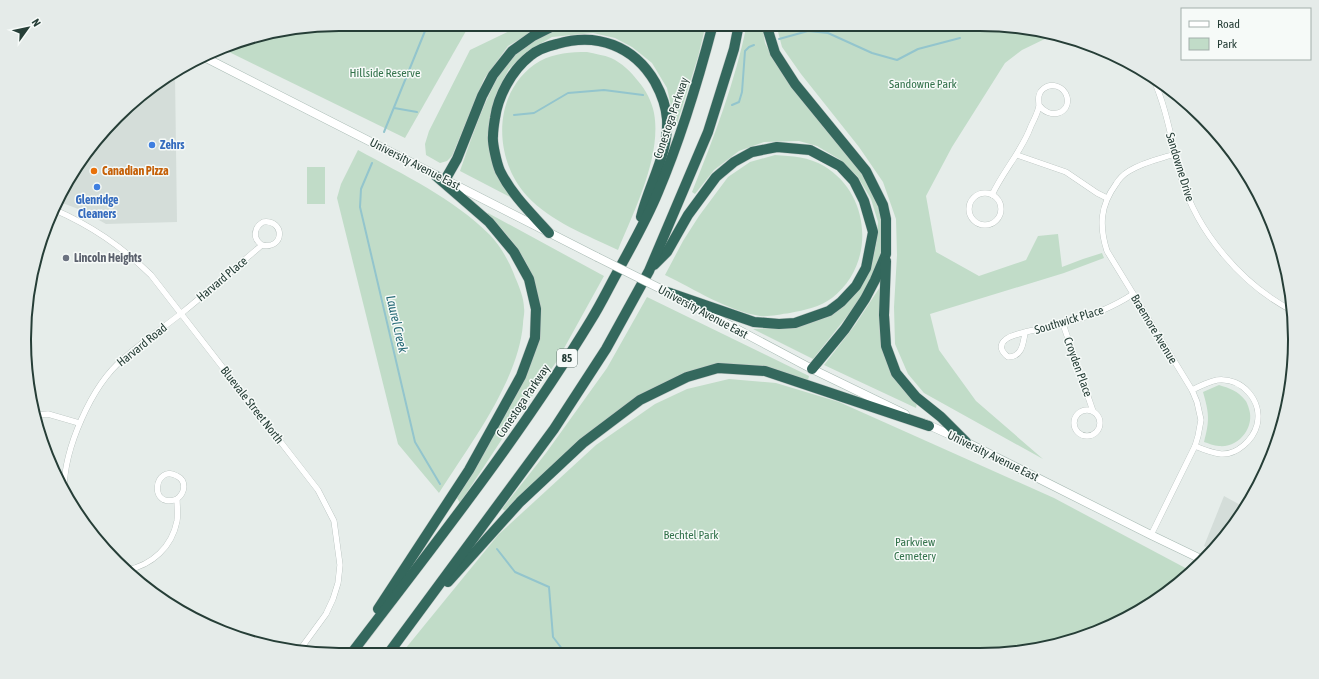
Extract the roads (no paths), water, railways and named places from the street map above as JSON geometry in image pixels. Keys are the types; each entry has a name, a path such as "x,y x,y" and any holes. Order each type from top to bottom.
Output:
{"highway":[{"path":"355,648 385,598 469,470 521,376 534,338 536,308 529,279 514,252 488,222 441,178 457,159 482,96 493,75 512,51 543,31"},
{"name":"Conestoga Parkway","path":"356,648 471,497 538,404 592,319 658,193 682,131 711,31"},
{"name":"85","path":"392,648 554,429 606,348 649,271 708,132 734,49 738,31"},
{"path":"768,31 775,53 795,84 866,171 883,205 886,219 884,314 886,346 896,373 916,397 941,417 966,442"},
{"path":"548,233 515,195 500,170 492,137 497,105 510,77 530,56 548,46 570,40 588,39 611,44 630,53 650,73 662,94 667,118 666,140 660,164 646,200 636,236"},
{"path":"649,271 667,252 688,215 716,177 734,162 752,152 777,148 810,150 840,166 854,181 864,201 873,232 866,268 856,286 842,302 829,311 795,323 779,324 754,322 667,292"},
{"path":"812,369 845,329 865,299 886,254"},
{"path":"408,627 520,502 583,443 640,400 687,377 718,368 766,371 929,426"}],"main road":[{"name":"University Avenue East","path":"209,60 548,233 667,292 812,369 929,426 966,442 1198,558"}],"street":[{"path":"992,195 999,181 1017,155 1031,128 1039,105 1039,93 1042,89 1054,85 1062,89 1067,97 1065,106 1057,114 1046,113 1039,105"},
{"name":"Sandowne Drive","path":"1156,87 1182,179 1192,206 1202,224 1224,255 1246,279 1275,302 1286,307"},
{"name":"Braemore Avenue","path":"1151,535 1195,446 1201,420 1197,402 1192,390 1112,260 1104,242 1102,229 1103,213 1107,198 1118,181 1127,171 1144,163 1175,154"},
{"path":"1017,155 1066,172 1107,198"},
{"path":"985,193 992,195 999,203 1000,214 996,220 990,224 979,224 971,217 969,210 971,201 980,194 985,193"},
{"name":"Bluevale Street North","path":"59,212 85,224 121,248 151,275 318,490 334,521 340,565 338,583 333,599 326,614 303,645"},
{"name":"Harvard Place","path":"182,313 262,245 271,246 275,244 279,238 278,228 272,223 263,222 256,229 256,240 262,245"},
{"name":"Southwick Place","path":"1025,333 1022,349 1018,354 1013,357 1008,357 1003,353 1001,348 1002,343 1010,336 1063,324 1101,312 1133,294"},
{"name":"Harvard Road","path":"65,481 70,452 79,422 90,401 110,371 122,359 182,313"},
{"name":"Croyden Place","path":"1063,324 1093,411 1097,413 1101,422 1098,431 1090,436 1080,434 1074,426 1074,420 1077,414 1087,409 1093,411"},
{"path":"1192,390 1218,380 1228,380 1234,382 1247,390 1256,406 1258,415 1257,425 1250,440 1241,448 1222,454 1195,446"},
{"path":"41,415 48,414 79,422"},
{"path":"133,568 144,565 161,554 171,540 177,521 177,499 183,493 183,482 175,475 165,475 161,477 156,487 159,495 167,501 177,499"}],"waterway":[{"path":"384,132 425,31"},
{"path":"779,39 808,31 828,33 872,53 897,60 918,49 960,38"},
{"path":"732,105 739,102 742,92 745,51 754,45"},
{"path":"514,115 534,113 568,93 604,90 643,95"},
{"path":"394,108 417,112"},
{"name":"Laurel Creek","path":"372,163 361,189 360,207 415,442 440,484"},
{"name":"Laurel Creek","path":"497,549 515,572 549,587 553,637 561,648"}],"place":[{"name":"Zehrs","path":"152,145"},
{"name":"Canadian Pizza","path":"94,171"},
{"name":"Glenridge Cleaners","path":"97,187"},
{"name":"Lincoln Heights","path":"66,258"}],"park label":[{"name":"Hillside Reserve","path":"385,73"},
{"name":"Sandowne Park","path":"923,84"},
{"name":"Bechtel Park","path":"691,535"},
{"name":"Parkview Cemetery","path":"915,549"}]}
